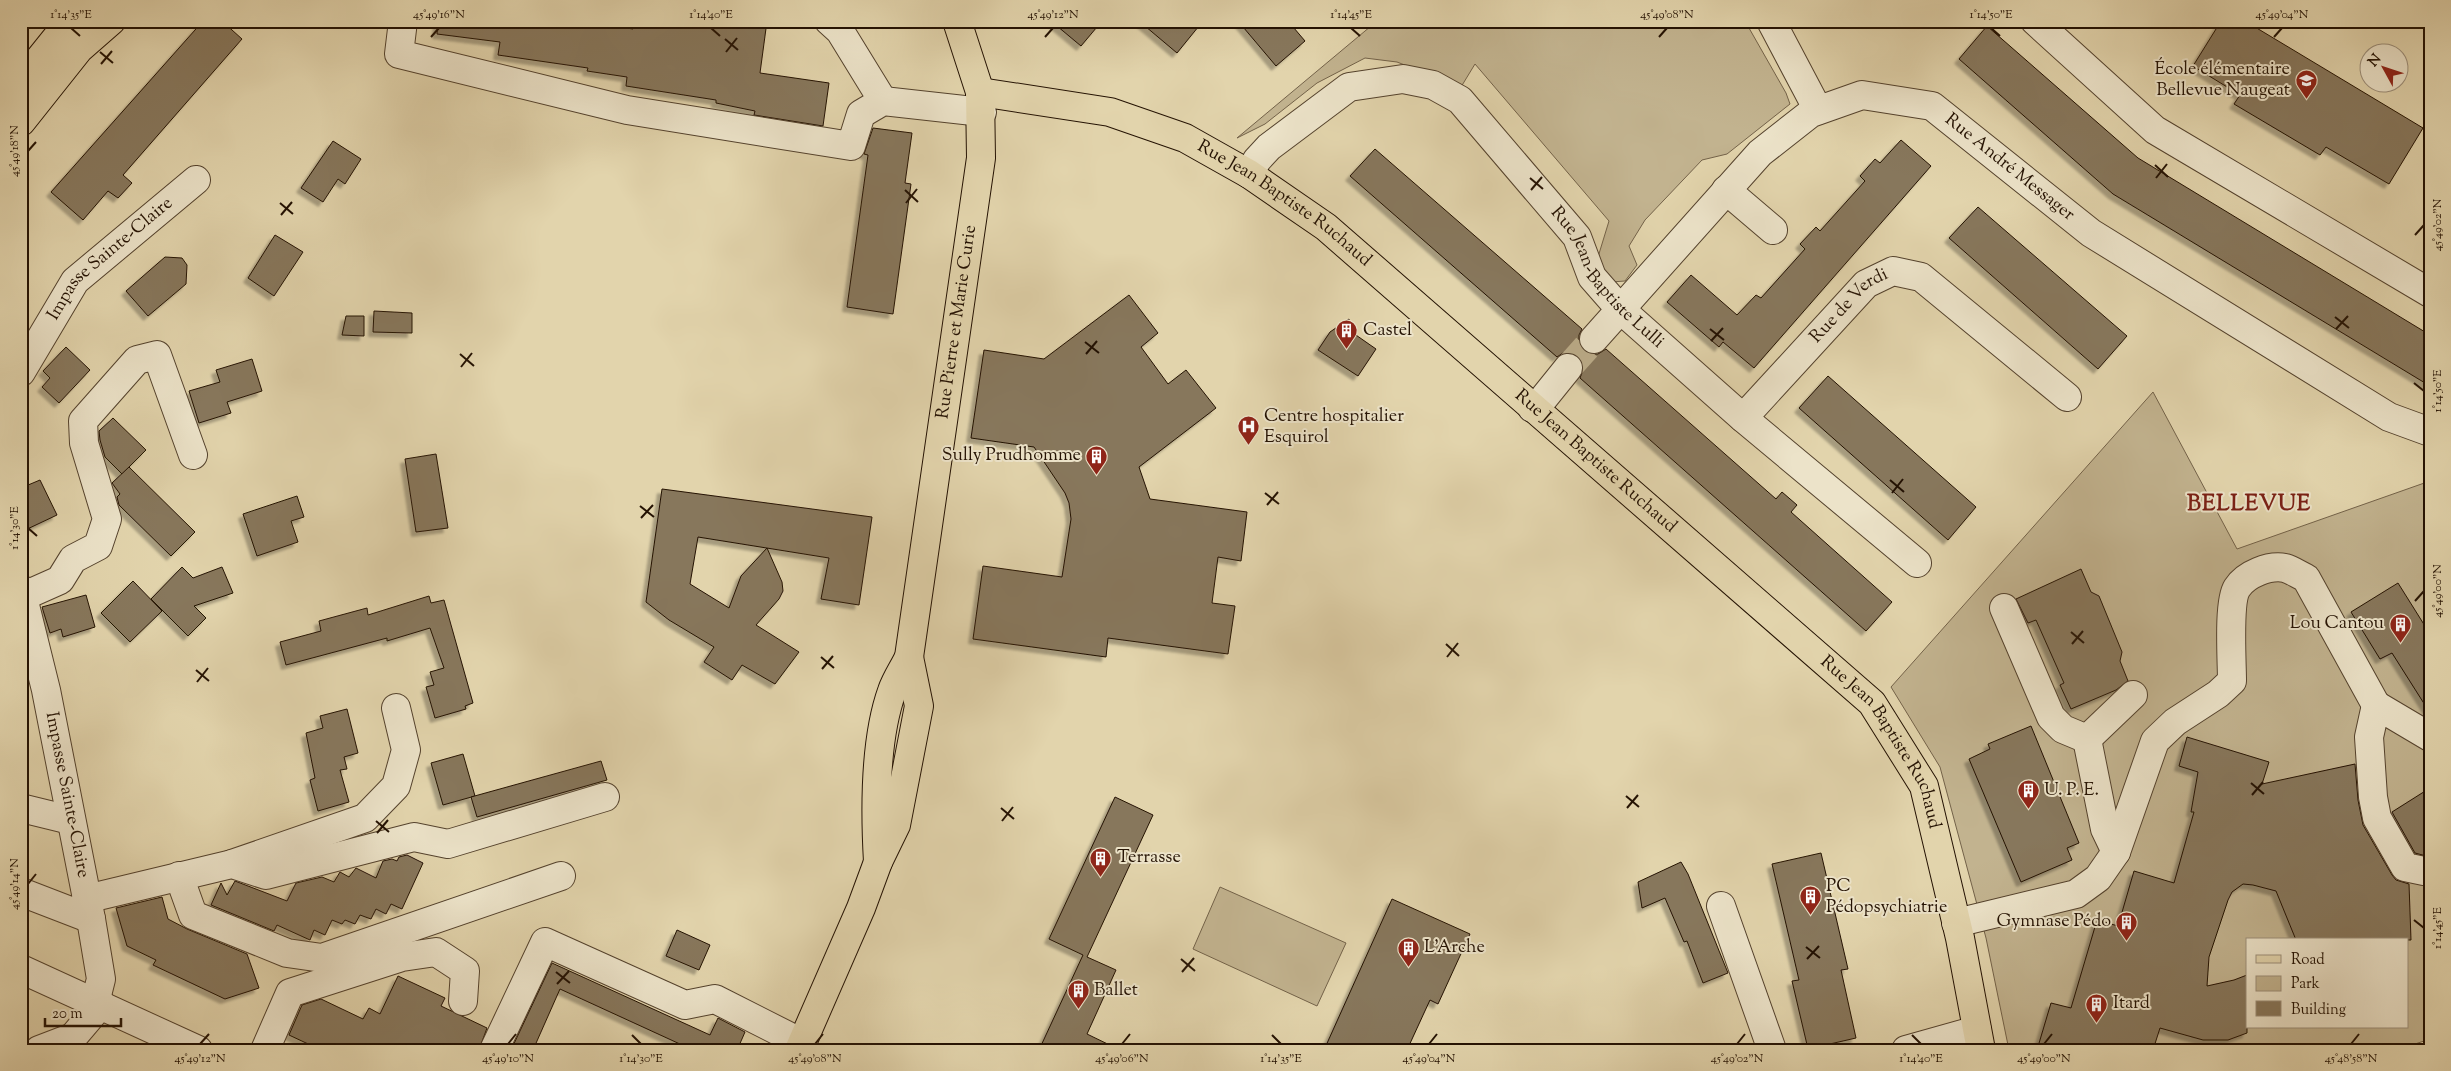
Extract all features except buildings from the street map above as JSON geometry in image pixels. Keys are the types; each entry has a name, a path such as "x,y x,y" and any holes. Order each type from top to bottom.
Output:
{"main road":[{"path":"21,82 70,21"},
{"path":"21,122 79,49 110,21"},
{"name":"Rue Pierre et Marie Curie","path":"801,1047 861,908 878,862 875,816 879,756 892,691 909,657 981,158 981,102 957,21"},
{"name":"Rue Jean Baptiste Ruchaud","path":"981,102 1110,112 1185,138 1249,174 1326,227 1872,703 1924,786 1956,923 1979,1040"}],"street":[{"path":"403,21 399,54 627,110 770,135 851,146 861,114 883,101 981,102"},
{"path":"830,21 840,31 883,101"},
{"path":"1771,21 1818,110"},
{"path":"2035,21 2155,130 2430,293"},
{"name":"Rue Jean-Baptiste Lulli","path":"1249,174 1269,147 1349,87 1402,79 1433,85 1460,100 1577,237 1592,277 1620,309 1743,418 1917,563"},
{"name":"Rue André Messager","path":"1594,339 1760,153 1790,128 1818,110 1862,95 1932,106 2091,233 2389,417 2430,432"},
{"name":"Impasse Sainte-Claire","path":"21,372 74,281 196,180"},
{"path":"1726,190 1774,230"},
{"name":"Rue de Verdi","path":"1743,418 1866,284 1893,271 1921,277 2067,396"},
{"path":"23,593 60,580 73,559 98,546 106,519 84,443 83,422 137,360 157,355 193,454"},
{"path":"1532,408 1543,399 1568,368"},
{"path":"1956,923 2076,894 2098,878 2116,852 2155,741 2175,722 2218,694 2232,681 2232,606 2236,588 2252,574 2270,568 2285,568 2306,578 2376,705 2430,737"},
{"name":"Impasse Sainte-Claire","path":"23,593 46,690 101,979 97,1002"},
{"path":"2004,608 2051,717 2063,729 2087,739"},
{"path":"21,678 46,690"},
{"path":"2087,739 2133,695"},
{"path":"2376,705 2368,738 2372,797 2377,818 2405,867 2424,870"},
{"path":"21,892 88,909 179,876 232,864 365,818 396,786 406,750 396,708"},
{"path":"2087,739 2105,829 2116,852"},
{"path":"232,864 266,875 414,837 448,844 605,797"},
{"path":"21,808 70,820"},
{"path":"179,876 193,915 287,953 322,958 561,876"},
{"path":"1721,906 1772,1050"},
{"path":"494,1050 545,942 685,1005 715,999 801,1047"},
{"path":"265,1050 290,993 402,956 436,952 465,971 463,1001"},
{"path":"21,969 97,1002 184,1047"},
{"path":"40,1050 73,1037 97,1002"},
{"path":"1906,1050 1979,1040"}],"green space":[{"path":"1377,21 1745,21 1786,93 1790,104 1727,154 1702,160 1645,220 1629,246 1637,265 1625,281 1611,282 1598,257 1609,221 1475,64 1461,87 1397,62 1365,58 1317,83 1265,124 1237,138"},
{"path":"2153,392 2237,549 2430,481 2430,1039 2397,1050 2009,1050 1986,938 1940,767 1891,687"},
{"path":"1220,887 1346,943 1317,1006 1193,949"}],"tunnel":[{"path":"1568,368 1594,339"}],"place":[{"name":"École élémentaire Bellevue Naugeat","path":"2306,99"},
{"name":"Castel","path":"1347,350"},
{"name":"Centre hospitalier Esquirol","path":"1248,446"},
{"name":"Sully Prudhomme","path":"1097,475"},
{"name":"Lou Cantou","path":"2400,643"},
{"name":"U. P. E.","path":"2028,810"},
{"name":"Terrasse","path":"1101,877"},
{"name":"PC Pédopsychiatrie","path":"1810,916"},
{"name":"Gymnase Pédo","path":"2127,941"},
{"name":"L'Arche","path":"1408,967"},
{"name":"Ballet","path":"1078,1010"},
{"name":"Itard","path":"2097,1023"}],"district":[{"name":"BELLEVUE","path":"2249,505"}]}
